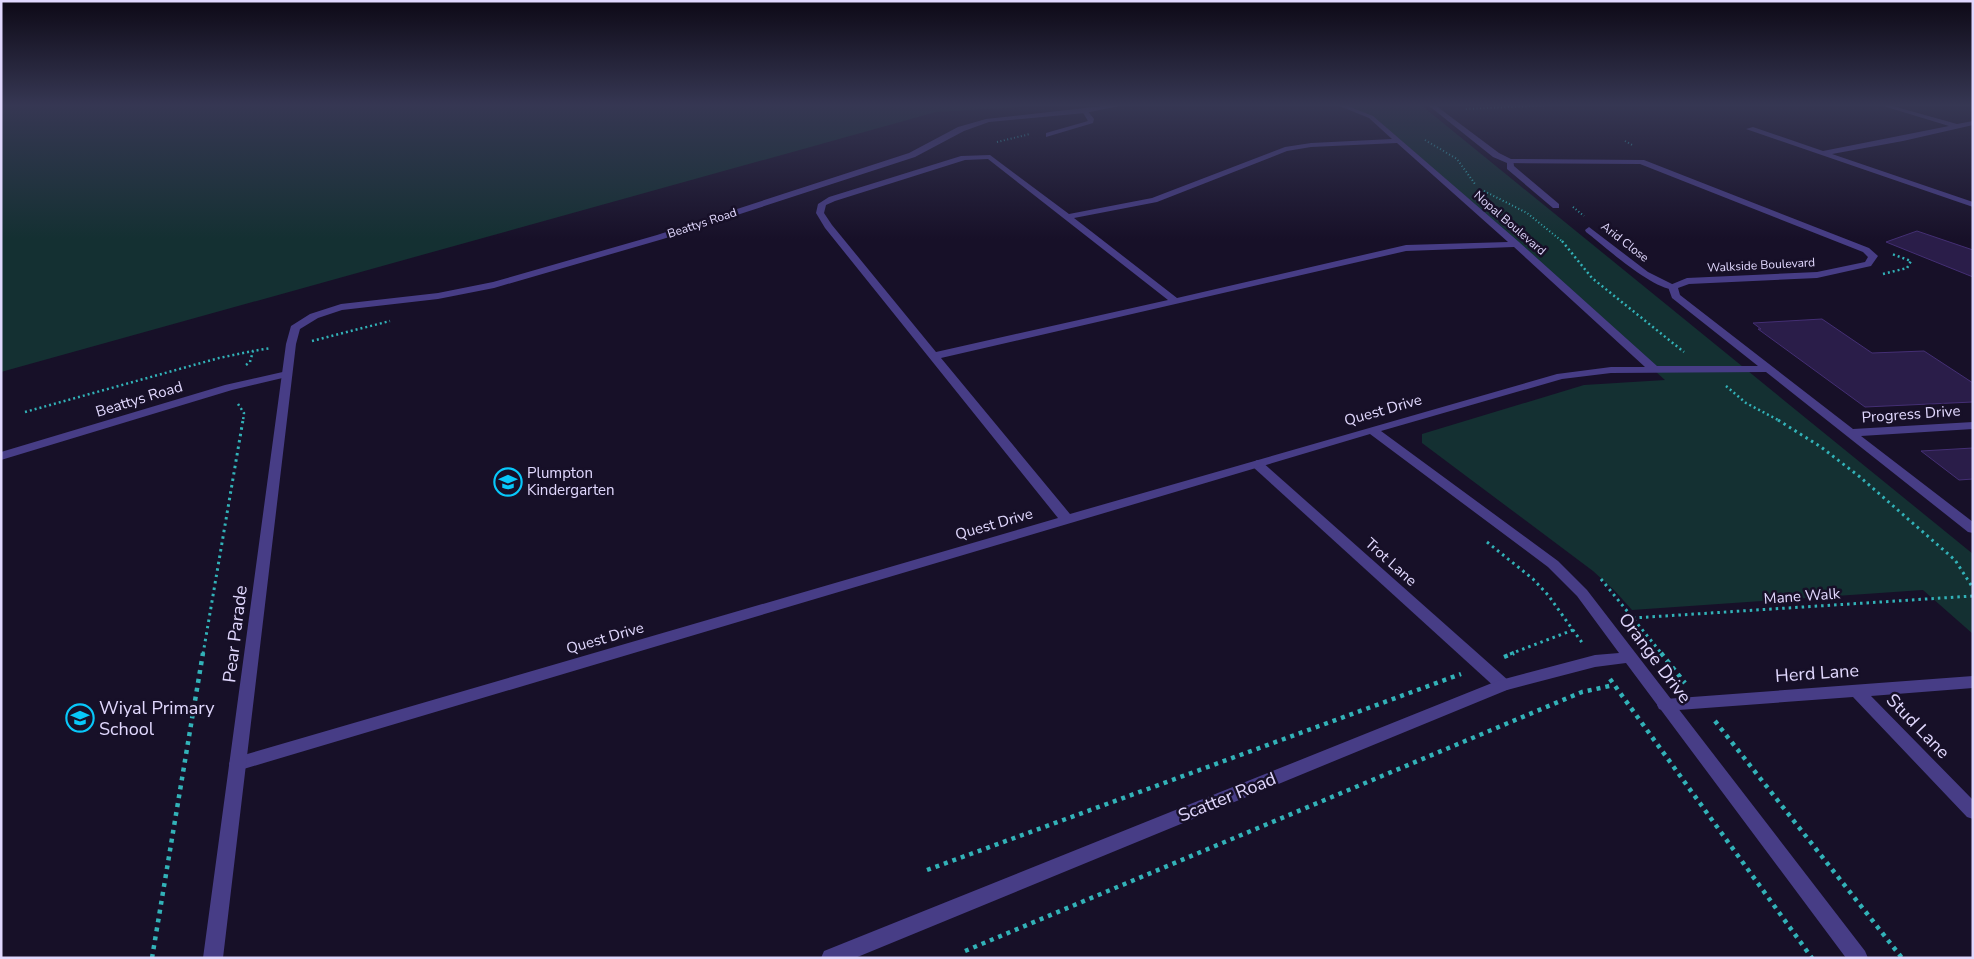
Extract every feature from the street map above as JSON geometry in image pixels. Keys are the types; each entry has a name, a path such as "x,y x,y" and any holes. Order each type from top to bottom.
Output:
{"street":[{"name":"Beattys Road","path":"290,344 295,328 314,316 341,307 438,296 494,285 660,237 912,155 922,150"},
{"path":"1069,217 1154,200 1283,150"},
{"name":"Nopal Boulevard","path":"1407,150 1516,244 1656,371"},
{"name":"Walkside Boulevard","path":"1489,150 1510,161 1530,163 1620,160 1640,162 1866,250 1873,256 1868,264 1817,276 1687,281 1673,287"},
{"path":"1811,150 1973,204"},
{"path":"1824,154 1846,150"},
{"path":"1067,520 828,226 820,213 822,204 832,198 964,158 990,157 1002,164 1174,300"},
{"path":"1510,161 1510,167 1556,206"},
{"name":"Arid Close","path":"1589,230 1645,274 1673,287"},
{"path":"935,356 1406,248 1516,244"},
{"path":"1673,287 1675,296 1973,529"},
{"name":"Pear Parade","path":"213,958 290,344"},
{"name":"Quest Drive","path":"237,764 1372,430 1562,376 1610,370 1768,369"},
{"name":"Beattys Road","path":"1,456 229,387 287,374"},
{"name":"Progress Drive","path":"1850,433 1973,425"},
{"name":"Orange Drive","path":"1372,430 1553,564 1582,593 1858,958"},
{"name":"Trot Lane","path":"1257,464 1503,685"},
{"name":"Scatter Road","path":"831,958 1503,685 1595,661 1629,657"},
{"name":"Herd Lane","path":"1665,705 1973,682"},
{"name":"Stud Lane","path":"1856,690 1973,812"}],"path":[{"path":"1441,150 1457,159 1466,169 1474,183 1486,192 1545,226 1562,241 1592,278 1746,403 1788,425 1860,476 1955,560 1973,588"},
{"path":"24,412 211,360 253,351"},
{"path":"152,958 244,413 236,401"},
{"path":"1483,539 1533,579 1548,595 1812,958"},
{"path":"1601,579 1902,958"},
{"name":"Mane Walk","path":"1632,618 1973,596"},
{"path":"927,870 1482,666 1573,630"},
{"path":"965,951 1582,692 1614,685"}],"green space":[{"path":"1,150 800,150 1,372"},
{"path":"1408,150 1476,150 1973,554 1973,634 1923,590 1632,610 1593,571 1422,443 1422,434 1584,385 1665,380"}],"building":[{"path":"1917,231 1973,250 1973,277 1886,242"},
{"path":"1822,319 1872,353 1924,351 1973,383 1973,402 1865,407 1758,329 1761,329 1753,323"},
{"path":"1973,448 1973,479 1959,480 1921,451"}],"place":[{"name":"Plumpton Kindergarten","path":"508,482"},
{"name":"Wiyal Primary School","path":"80,718"}]}
